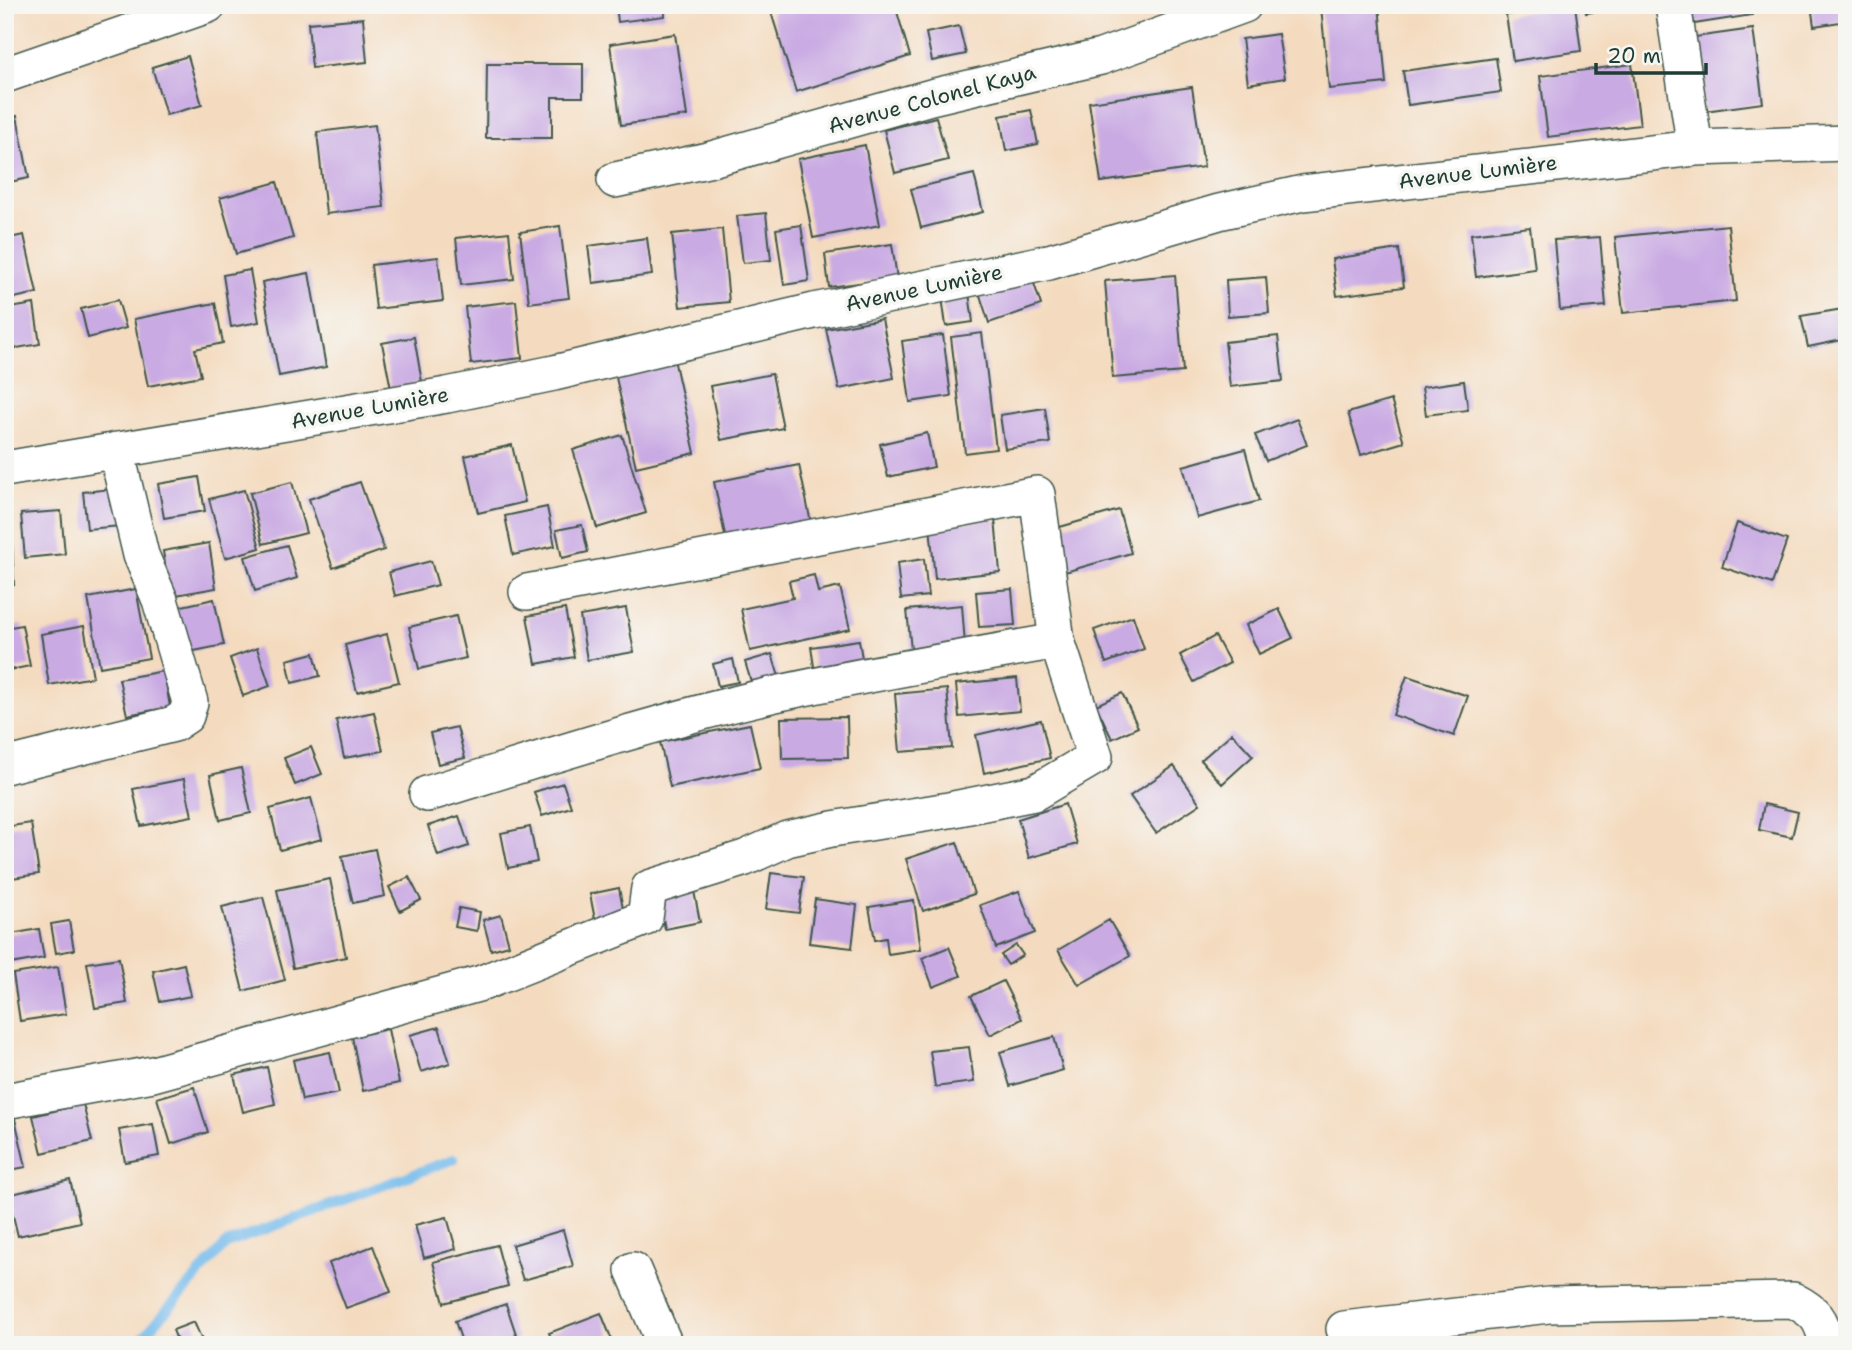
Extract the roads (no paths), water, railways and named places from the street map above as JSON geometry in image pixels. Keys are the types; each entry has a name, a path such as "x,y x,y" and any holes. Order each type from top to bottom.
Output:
{"street":[{"path":"5,75 208,5"},
{"name":"Avenue Colonel Kaya","path":"615,180 708,160 931,97 1101,57 1244,5"},
{"path":"1673,5 1695,148"},
{"name":"Avenue Lumière","path":"5,469 433,397 554,373 814,310 1049,262 1219,212 1303,192 1695,148 1847,143"},
{"path":"5,766 174,724 186,716 190,702 160,600 141,555 116,450"},
{"path":"5,1101 153,1074 482,983 645,918 649,888 745,858 787,839 1034,793 1095,757 1057,641 1037,494 527,592"},
{"path":"427,794 602,740 778,694 869,674 1057,641"},
{"path":"633,1270 665,1345"},
{"path":"1344,1329 1549,1305 1793,1300 1811,1310 1823,1325 1827,1345"}],"waterway":[{"path":"136,1345 226,1244 454,1159"}]}
